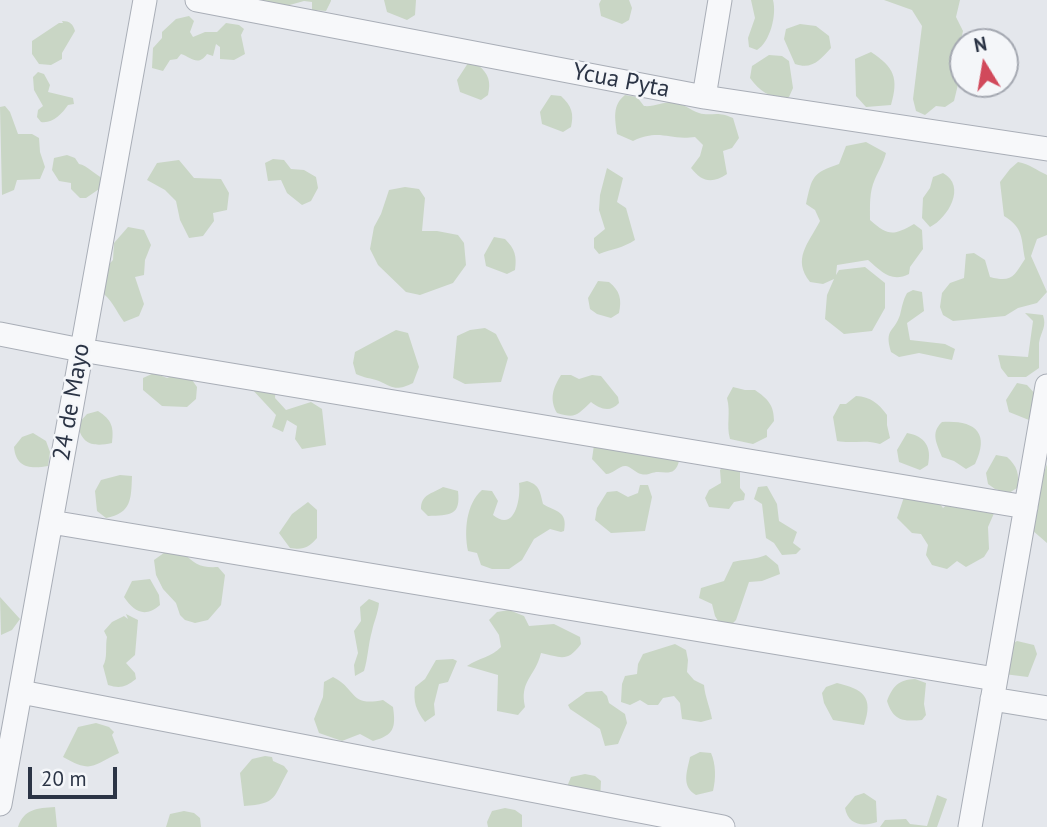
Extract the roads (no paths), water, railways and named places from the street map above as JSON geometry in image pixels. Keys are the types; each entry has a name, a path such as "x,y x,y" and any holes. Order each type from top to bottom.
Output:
{"street":[{"name":"24 de Mayo","path":"0,804 145,0"},
{"name":"Ycua Pyta","path":"197,0 704,97 1047,149"},
{"path":"704,97 720,0"},
{"path":"0,334 81,350 1026,506"},
{"path":"970,827 1047,386"},
{"path":"51,522 994,689 1047,708"},
{"path":"21,692 723,827"}]}
